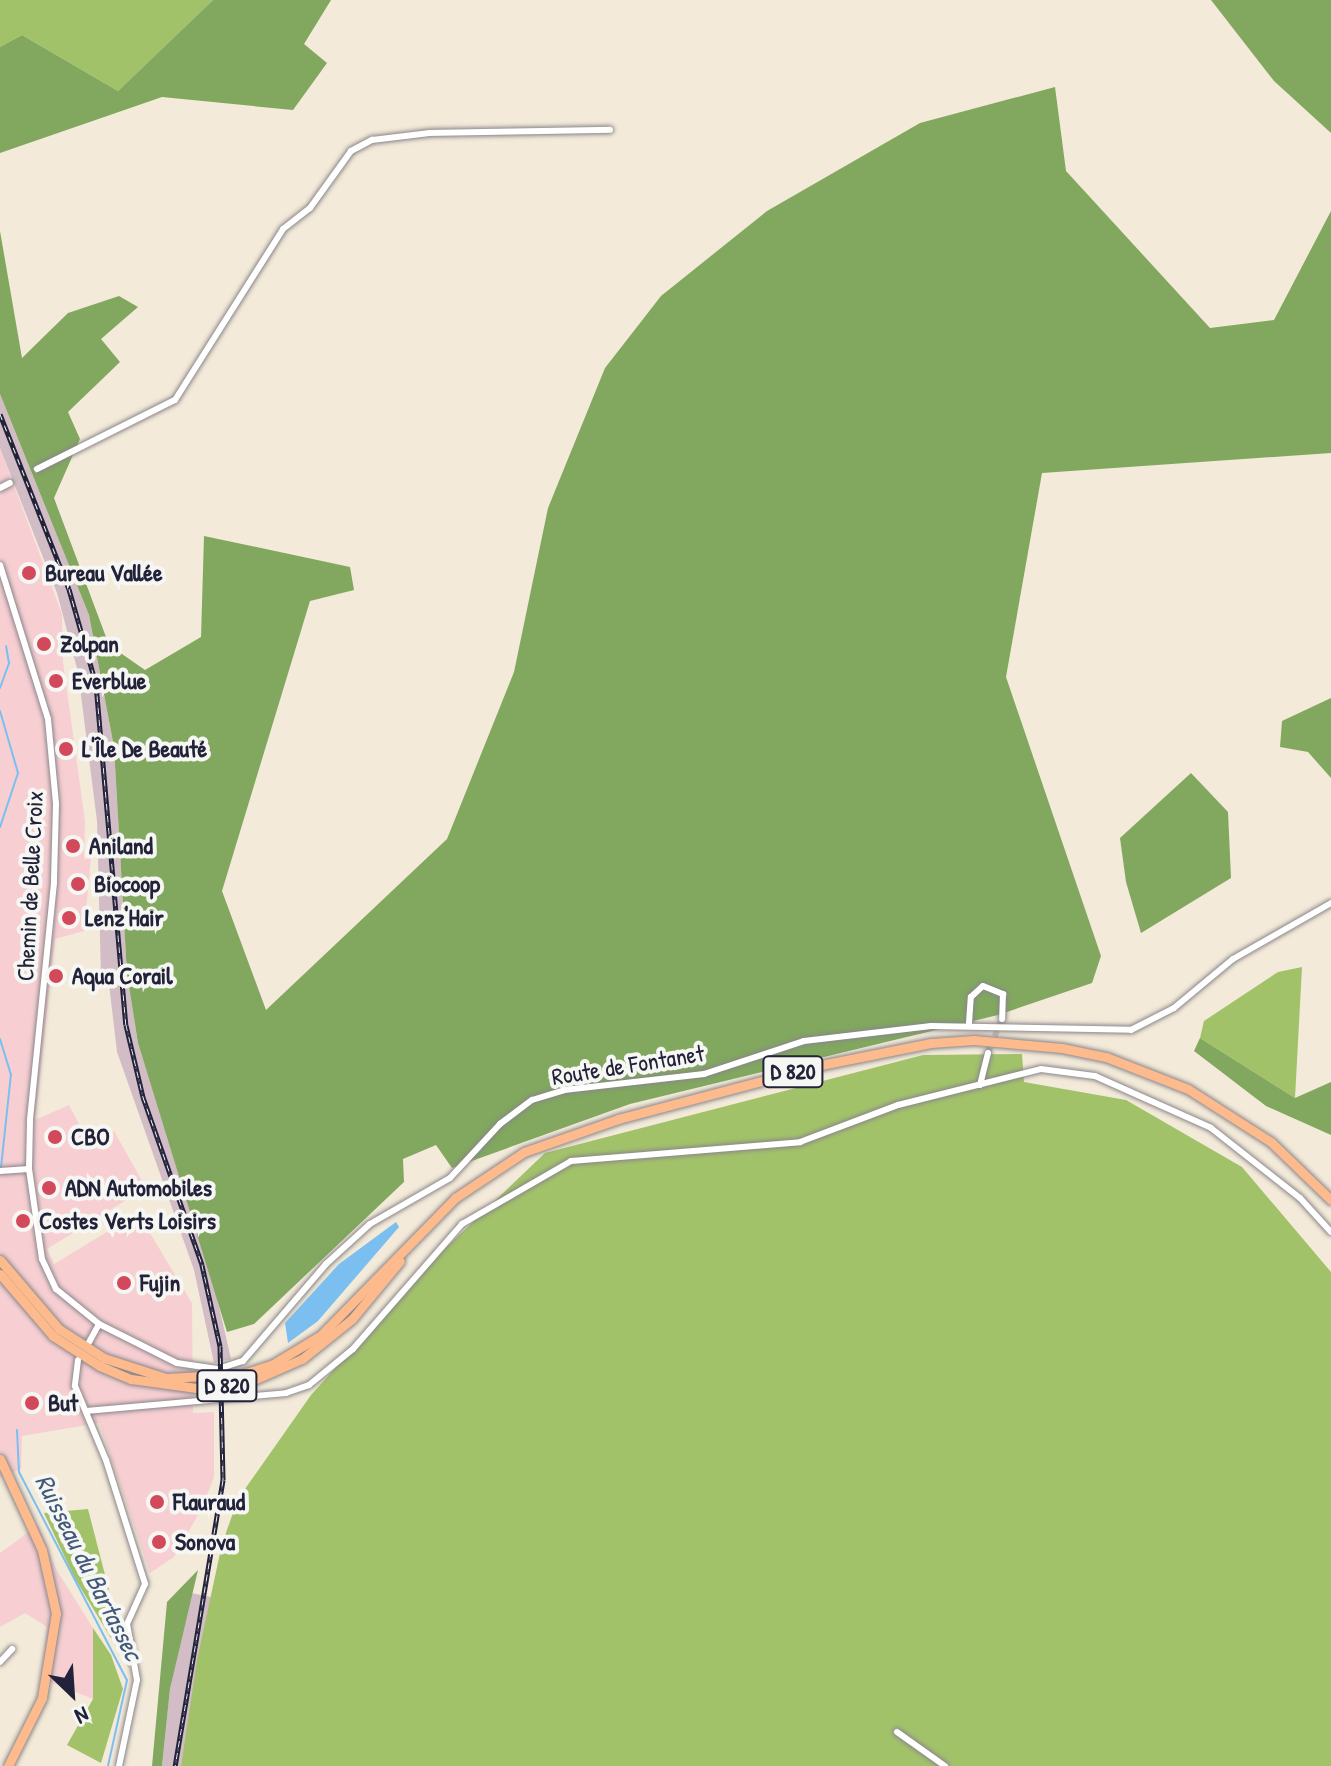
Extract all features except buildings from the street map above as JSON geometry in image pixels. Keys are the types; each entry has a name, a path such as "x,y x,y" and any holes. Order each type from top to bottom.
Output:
{"main road":[{"name":"D 820","path":"0,1260 4,1274 59,1329 104,1358 166,1378 217,1378 273,1364 321,1335 426,1226 485,1174 568,1134 839,1060 974,1040 1106,1057 1188,1089 1271,1142 1331,1200"},
{"path":"0,1459 42,1550 56,1613 42,1698 8,1766"}],"street":[{"path":"37,469 175,400 283,229 310,208 351,151 372,140 430,133 610,130"},
{"path":"0,488 10,483"},
{"name":"Chemin de Belle Croix","path":"0,565 48,719 56,804 29,1169 46,1274 99,1324"},
{"name":"Route de Fontanet","path":"99,1324 177,1363 234,1365 370,1224 450,1178 508,1117 532,1100 564,1090 704,1074 804,1041 969,1023 1131,1030 1174,1008 1233,959 1331,903"},
{"path":"969,1023 971,997 983,986 1003,994 1002,1019"},
{"path":"980,1085 988,1053"},
{"path":"86,1411 286,1393 309,1385 353,1349 462,1224 571,1161 800,1142 898,1105 1041,1069 1113,1083 1211,1128 1277,1178 1331,1232"},
{"path":"3,1170 29,1169"},
{"path":"88,1344 99,1324"},
{"path":"78,1360 75,1386 145,1584 127,1624 137,1680 119,1766"},
{"path":"0,1662 12,1649"},
{"path":"897,1732 945,1766"}],"shaded area":[{"path":"0,394 89,615 114,747 127,974 138,1043 213,1280 231,1359 214,1363 194,1270 117,1052 109,984 101,978 97,821 78,672 57,593 0,448"},
{"path":"0,448 62,614 63,662 85,821 84,859 91,858 84,931 55,939 35,1120 69,1105 89,1143 114,1131 146,1188 47,1249 54,1264 138,1213 192,1303 193,1413 214,1412 214,1477 202,1508 174,1557 150,1573 99,1423 22,1436 21,1469 0,1477"},
{"path":"38,1525 56,1569 93,1628 93,1699 42,1679 47,1627 25,1613 0,1627 0,1553"},
{"path":"191,1593 211,1597 181,1766 162,1766 170,1689"}],"green space":[{"path":"0,0 213,0 118,91 22,35 0,47"},
{"path":"213,0 331,0 304,44 327,63 293,110 162,97 0,153 0,47 22,35 118,91"},
{"path":"1211,0 1331,0 1331,133 1274,81"},
{"path":"1055,87 1066,171 1210,328 1274,320 1331,211 1331,453 1042,473 1006,677 1101,956 1092,983 998,1015 630,1104 452,1168 436,1145 403,1159 404,1182 254,1324 227,1332 138,1043 127,974 114,747 89,615 0,394 0,231 22,358 68,313 119,296 138,307 101,339 120,362 68,412 80,439 54,498 109,645 145,670 201,637 204,536 350,567 354,590 310,601 222,891 266,1010 447,839 514,672 548,508 605,368 661,296 767,211 920,123"},
{"path":"1331,698 1331,778 1308,752 1280,747 1282,721"},
{"path":"1191,773 1228,812 1231,878 1141,933 1126,882 1120,838"},
{"path":"1302,967 1295,1098 1200,1038 1204,1021 1278,972"},
{"path":"1200,1038 1295,1098 1331,1082 1331,1135 1266,1106 1194,1051"},
{"path":"1022,1054 1024,1082 1126,1100 1242,1167 1331,1272 1331,1766 181,1766 197,1660 222,1544 238,1499 311,1395 432,1261 545,1153 923,1055"},
{"path":"88,1509 129,1668 74,1577 44,1513"},
{"path":"198,1570 170,1689 162,1766 152,1766 167,1602"},
{"path":"93,1628 111,1655 123,1689 101,1763 67,1745 93,1699"}],"water":[{"path":"396,1222 399,1227 318,1321 288,1343 285,1323 339,1264"}],"waterway":[{"name":"Ruisseau du Bartassec","path":"0,688 9,663 6,646"},
{"name":"Ruisseau du Bartassec","path":"0,711 18,773 0,827"},
{"name":"Ruisseau du Bartassec","path":"0,1039 11,1074 1,1168"},
{"name":"Ruisseau du Bartassec","path":"17,1430 19,1472 127,1680 108,1766"}],"tunnel":[{"path":"10,483 37,469"},
{"path":"988,1053 1002,1019"}],"railway":[{"path":"0,414 69,589 96,684 126,1025 143,1097 202,1265 220,1346 223,1480 175,1766"}],"place":[{"name":"Bureau Vallée","path":"29,573"},
{"name":"Zolpan","path":"44,644"},
{"name":"Everblue","path":"56,681"},
{"name":"L'Île De Beauté","path":"66,749"},
{"name":"Aniland","path":"73,846"},
{"name":"Biocoop","path":"78,884"},
{"name":"Lenz'Hair","path":"69,918"},
{"name":"Aqua Corail","path":"56,976"},
{"name":"CBO","path":"55,1137"},
{"name":"ADN Automobiles","path":"49,1188"},
{"name":"Costes Verts Loisirs","path":"23,1221"},
{"name":"Fujin","path":"124,1283"},
{"name":"But","path":"32,1403"},
{"name":"Flauraud","path":"157,1502"},
{"name":"Sonova","path":"159,1542"}]}
